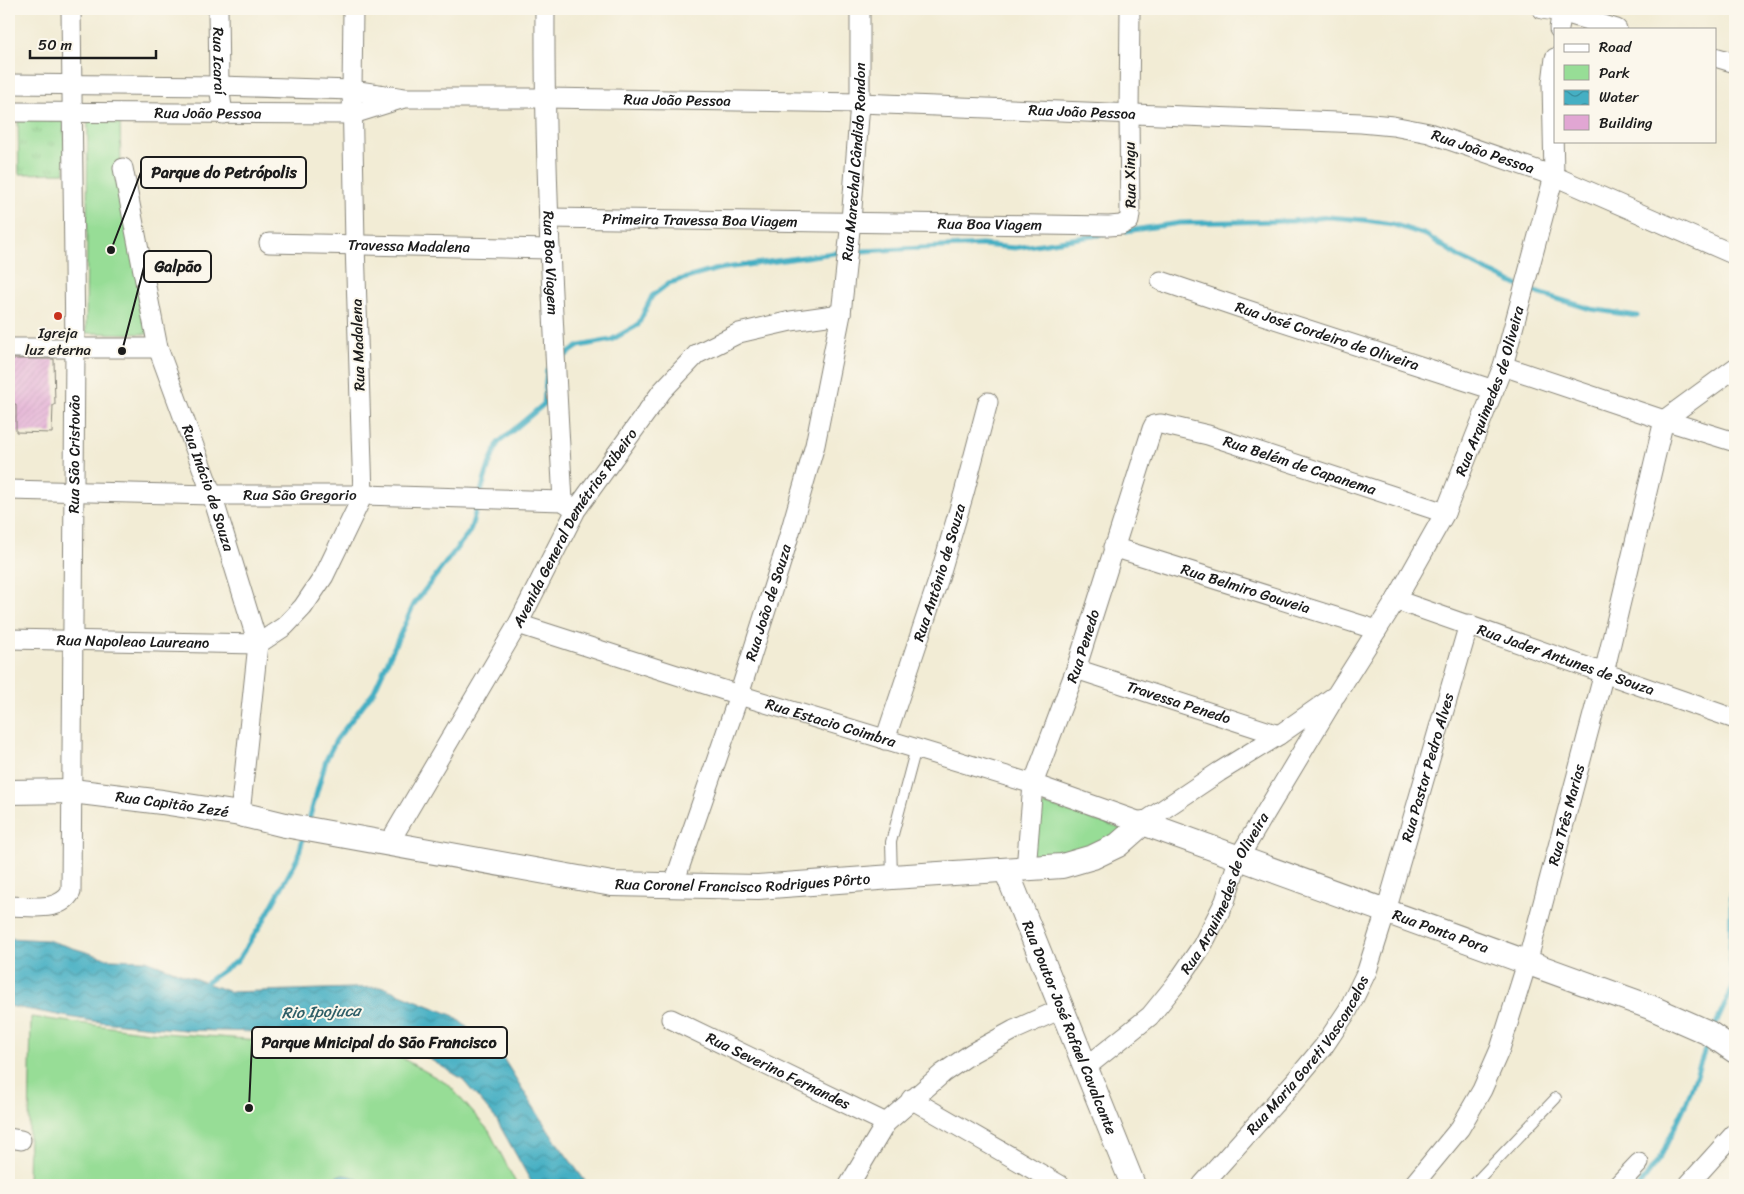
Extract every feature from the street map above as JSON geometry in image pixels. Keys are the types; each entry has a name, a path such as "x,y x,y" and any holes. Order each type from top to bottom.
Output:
{"street":[{"name":"Rua São Cristovão","path":"9,906 50,906 59,904 67,899 71,892 75,348 71,9"},
{"name":"Rua Icaraí","path":"218,9 219,86 223,114"},
{"name":"Rua Madalena","path":"258,644 285,626 303,606 324,576 363,495 354,244 353,9"},
{"name":"Rua Boa Viagem","path":"546,9 545,98 548,218 556,375 569,506"},
{"name":"Rua Marechal Cândido Rondon","path":"841,314 851,221 860,103 860,9"},
{"name":"Rua Xingu","path":"1129,222 1130,9"},
{"path":"1542,9 1561,17 1612,28"},
{"path":"1716,57 1735,63"},
{"name":"Rua Arquimedes de Oliveira","path":"1085,1068 1150,1016 1176,984 1202,946 1225,901 1239,857 1336,695 1396,600 1444,512 1503,366 1554,176 1552,83 1554,66"},
{"name":"Rua João Pessoa","path":"9,84 219,86 352,90 404,98 545,98 860,103 1361,123 1393,126 1429,133 1554,176 1735,255"},
{"name":"Rua João Pessoa","path":"9,112 354,114 404,98"},
{"name":"Rua Inácio de Souza","path":"123,168 158,348 212,495 258,644 240,814"},
{"name":"Primeira Travessa Boa Viagem","path":"548,218 851,221"},
{"name":"Rua Boa Viagem","path":"851,221 1110,226 1129,222"},
{"name":"Travessa Madalena","path":"269,243 550,249"},
{"name":"Rua José Cordeiro de Oliveira","path":"1161,280 1494,390"},
{"name":"Avenida General Demétrios Ribeiro","path":"389,843 518,624 569,506 662,391 697,354 739,333 791,320 841,314"},
{"name":"Rua João de Souza","path":"673,886 739,695 784,552 815,445 841,314"},
{"path":"9,348 158,348"},
{"path":"1503,366 1735,442"},
{"path":"1664,420 1735,368"},
{"name":"Rua Antônio de Souza","path":"885,740 941,569 964,493 988,402"},
{"name":"Rua Três Marias","path":"1414,1185 1460,1128 1482,1090 1500,1049 1527,963 1604,673 1664,420"},
{"name":"Rua Belém de Capanema","path":"1154,425 1161,424 1208,435 1444,512"},
{"name":"Rua Penedo","path":"1016,870 1033,784 1076,668 1113,547 1154,425"},
{"name":"Rua São Gregorio","path":"9,490 212,495 363,495 491,499 569,506"},
{"name":"Rua Belmiro Gouveia","path":"1113,547 1377,630"},
{"name":"Rua Jader Antunes de Souza","path":"1396,600 1469,624 1735,719"},
{"name":"Rua Estacio Coimbra","path":"518,624 739,695 1033,784 1143,823"},
{"name":"Rua Pastor Pedro Alves","path":"1386,912 1469,624"},
{"name":"Rua Napoleao Laureano","path":"9,639 258,644"},
{"name":"Travessa Penedo","path":"1076,668 1279,735"},
{"name":"Rua Arquimedes de Oliveira","path":"1143,823 1219,772 1279,735 1336,695"},
{"name":"Rua Capitão Zezé","path":"9,792 72,791 162,802 240,814 285,825 334,833"},
{"name":"Rua Coronel Francisco Rodrigues Pôrto","path":"334,833 612,884 758,887 1062,866 1093,857 1118,845 1143,823"},
{"name":"Rua Ponta Pora","path":"1143,823 1650,1007 1709,1033 1735,1051"},
{"name":"Rua Doutor José Rafael Cavalcante","path":"1016,870 1061,1009 1133,1185"},
{"name":"Rua Maria Goreti Vasconcelos","path":"1202,1185 1324,1046 1348,1010 1367,971 1386,912"},
{"path":"849,1185 886,1123 911,1099 972,1053 1014,1030 1061,1009"},
{"name":"Rua Severino Fernandes","path":"671,1019 886,1123"},
{"path":"911,1099 1060,1185"},
{"path":"1688,1185 1735,1133"},
{"path":"1618,1185 1639,1162"}],"lane":[{"path":"892,877 891,842 916,748"},
{"path":"1473,1185 1556,1098"}],"green space":[{"path":"88,115 120,117 121,168 150,334 86,333"},
{"path":"64,116 65,173 19,174 18,117"},
{"path":"1044,804 1128,831 1096,851 1020,867"},
{"path":"31,1017 149,1032 357,1047 397,1055 449,1085 489,1131 517,1185 28,1185"}],"water":[{"name":"Rio Ipojuca","path":"9,938 47,940 109,959 146,960 230,992 383,987 454,1016 503,1058 550,1133 588,1185 533,1185 496,1119 461,1078 416,1051 364,1038 185,1030 91,1021 9,1006"},
{"path":"339,1175 353,1177 363,1185 326,1185"}],"building":[{"path":"9,359 54,359 55,405 53,405 52,433 16,432 16,404 9,404"}],"waterway":[{"path":"1126,231 1180,223 1293,221 1328,217 1364,220 1392,224 1426,235 1461,258 1521,287"},
{"path":"862,251 982,245 1015,248 1105,234"},
{"path":"560,359 579,346 611,340 638,325 652,296 669,283 718,269 841,252"},
{"path":"1528,290 1591,309 1637,316"},
{"path":"480,495 498,443 544,404 547,370"},
{"path":"308,823 326,760 336,740 374,691 414,604 470,531 478,503"},
{"path":"201,986 238,960 264,920 297,859 304,836"},
{"path":"1715,1026 1733,987 1730,953 1732,875 1735,866"},
{"path":"1640,1185 1661,1156 1687,1101 1707,1044"}],"place":[{"name":"Parque do Petrópolis","path":"111,250"},
{"name":"Igreja luz eterna","path":"58,316"},
{"name":"Galpão","path":"122,351"},
{"name":"Parque Mnicipal do São Francisco","path":"249,1108"}]}
